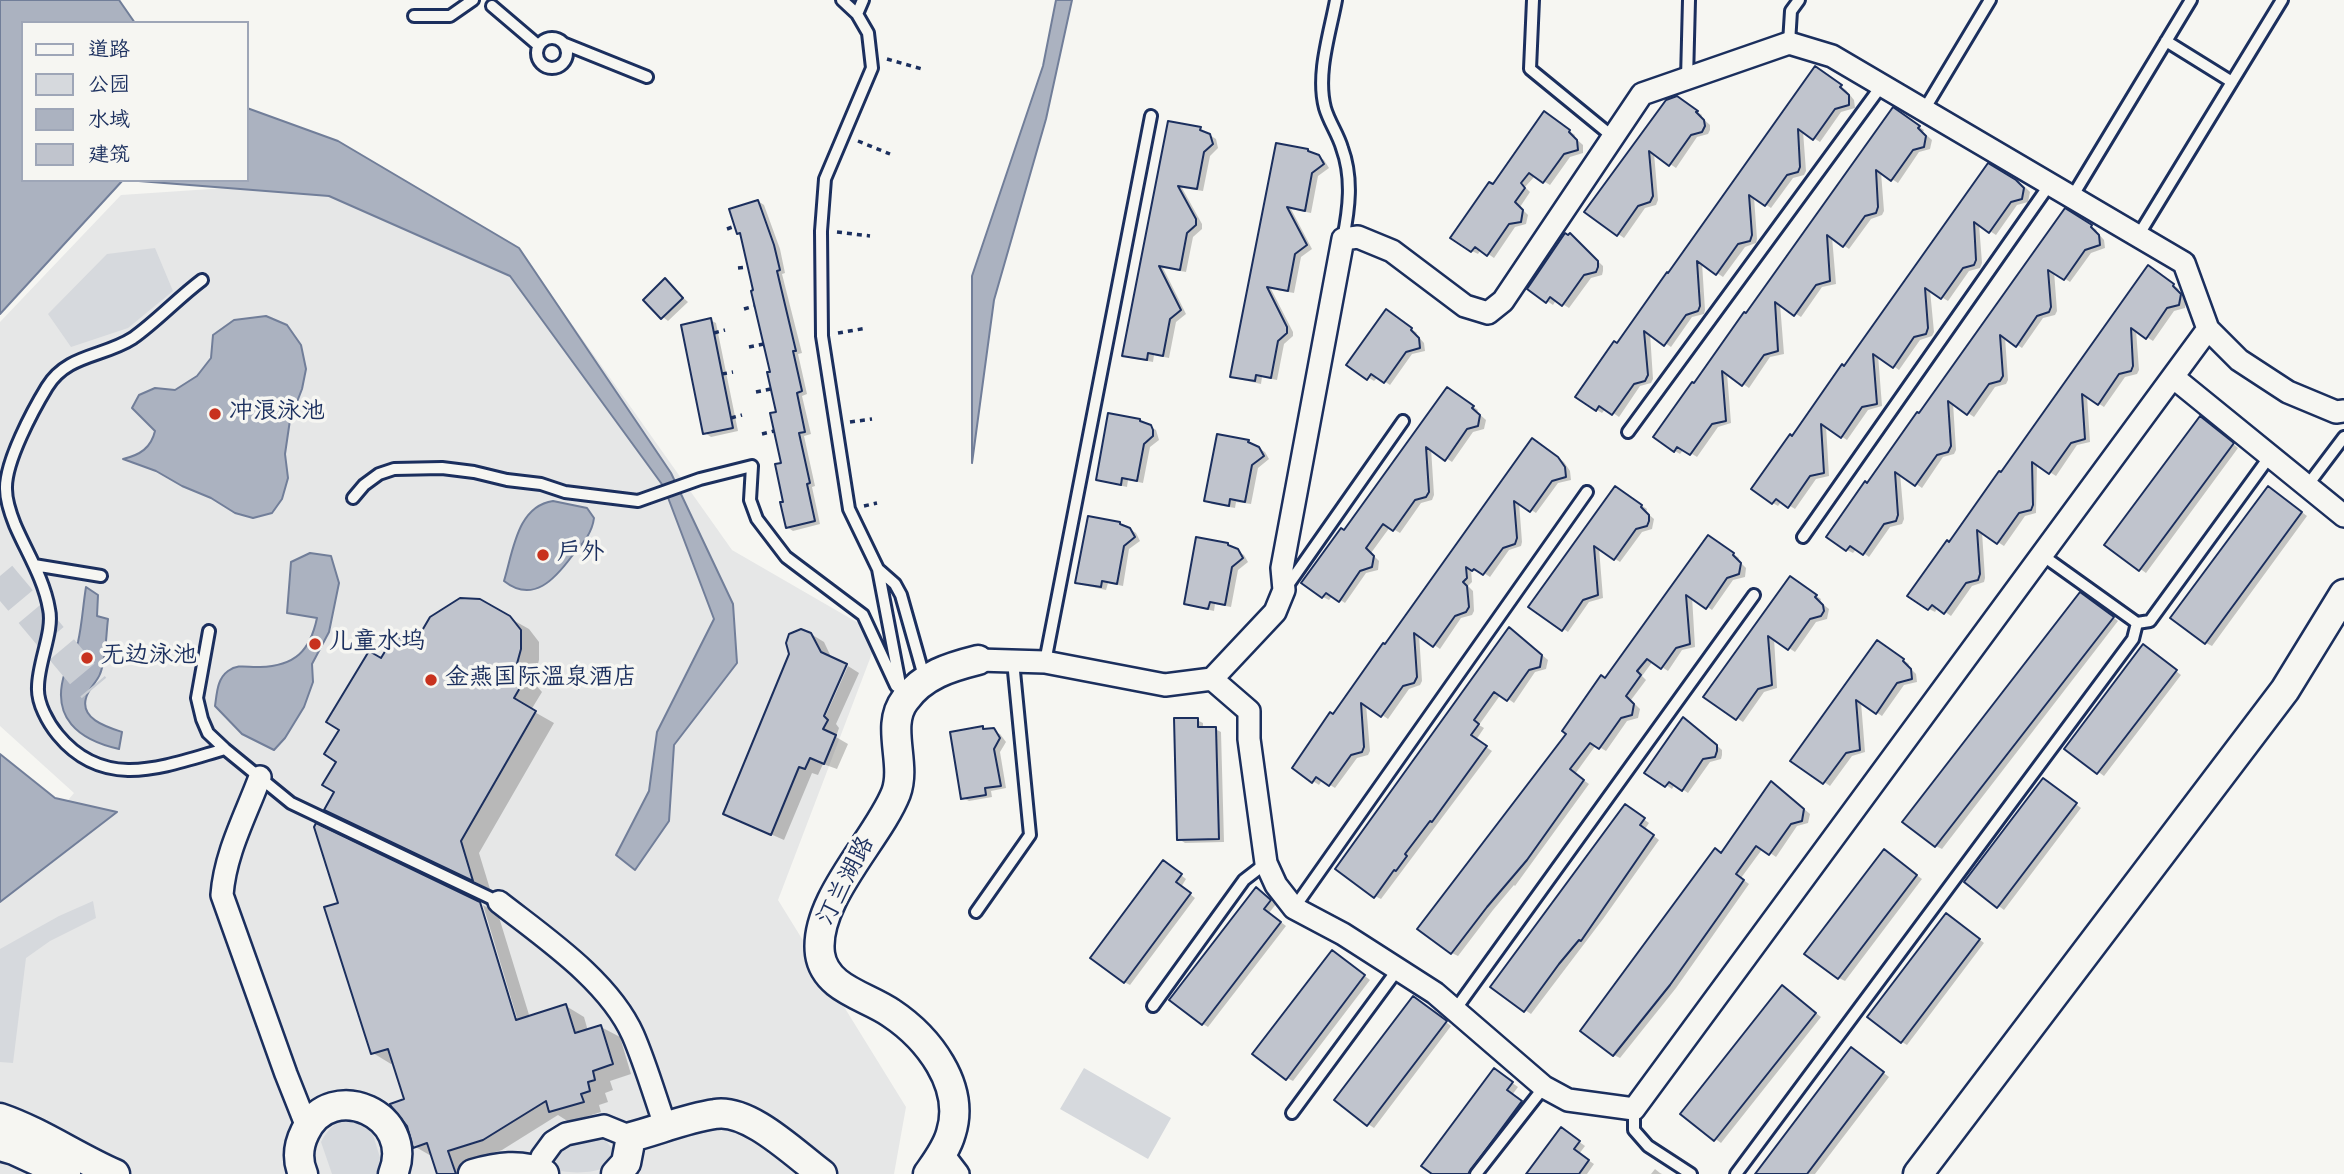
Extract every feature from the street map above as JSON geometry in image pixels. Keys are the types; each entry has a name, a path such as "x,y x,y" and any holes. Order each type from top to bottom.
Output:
{"street":[{"path":"904,701 926,680 950,667 978,660 1045,662 1165,685 1212,679 1275,612 1284,590 1282,568 1343,239 1358,237 1392,251 1465,306 1488,313 1503,301 1642,94 1789,43 1832,56 2184,263 2208,329 2239,360 2288,392 2336,412 2344,411"},
{"path":"1212,679 1249,711 1249,739 1266,863 1276,885 1294,908 1343,934 1435,993 1544,1087 1568,1100 1634,1109 2208,329"},
{"path":"2172,377 2344,516"},
{"path":"1919,1174 2285,690 2344,594"},
{"name":"汀兰湖路","path":"904,701 895,728 900,766 897,791 882,820 857,855 834,899 821,933 820,956 827,973 843,988 889,1011 908,1026 926,1044 944,1071 955,1102 952,1131 943,1167"},
{"path":"260,777 230,852 223,877 222,895 307,1127"},
{"path":"499,902 562,950 615,1005 633,1035 666,1128"},
{"path":"298,1173 301,1141 307,1127 319,1115 334,1107 351,1105 367,1109 382,1118 392,1132 397,1148 393,1174"},
{"path":"473,1174 500,1166 539,1173 542,1157 553,1142 565,1134 604,1126 631,1137 718,1113 737,1116 754,1124 822,1174"},
{"path":"0,1118 44,1136 83,1159 116,1174"},
{"path":"616,1174 626,1163 631,1137"},
{"path":"0,1146 66,1174"}],"lane":[{"path":"842,0 857,14 868,33 872,68 825,179 821,231 822,336 849,509 878,569 904,701"},
{"path":"857,14 863,0"},
{"path":"1336,0 1323,73 1325,106 1343,150 1349,179 1349,208 1343,239"},
{"path":"1533,0 1530,69 1613,137"},
{"path":"1687,79 1689,0"},
{"path":"1789,43 1791,11 1799,0"},
{"path":"1924,110 1990,0"},
{"path":"2072,197 2191,0"},
{"path":"2138,236 2282,0"},
{"path":"414,16 450,16 471,1 492,3 539,46"},
{"path":"565,44 566,59 555,68 546,66 539,60 539,46 546,39 552,38 647,78"},
{"path":"2166,41 2232,82"},
{"path":"1629,432 1882,86"},
{"path":"1045,662 1151,116"},
{"path":"1803,537 2050,184"},
{"path":"202,280 123,344 78,359 63,368 49,384 26,425 10,467 6,490 14,523 45,592 50,613 37,690 53,729 69,748 87,761 126,771 157,768 225,749"},
{"path":"1284,590 1404,422"},
{"path":"2307,486 2344,437"},
{"path":"2042,555 2137,623 2150,621 2270,456"},
{"path":"353,498 379,474 394,469 442,468 541,484 565,492 638,501 699,479 752,466 750,500 757,519 786,557 863,615 904,701"},
{"path":"1294,908 1587,492"},
{"path":"34,565 101,576"},
{"path":"878,569 895,584 901,595 926,680"},
{"path":"1455,1010 1754,595"},
{"path":"1736,1174 2133,639 2137,623"},
{"path":"209,631 197,698 208,733 225,749 292,803 499,902"},
{"path":"976,912 1030,835 1013,661"},
{"path":"1153,1006 1244,880 1266,863"},
{"path":"1292,1113 1398,969"},
{"path":"1476,1174 1544,1087"},
{"path":"1634,1109 1634,1130 1648,1146 1691,1174"}],"path":[{"path":"870,54 922,69"},
{"path":"843,135 890,154"},
{"path":"727,229 735,226"},
{"path":"821,231 870,236"},
{"path":"738,268 748,267"},
{"path":"744,309 754,306"},
{"path":"822,336 867,328"},
{"path":"714,333 725,330"},
{"path":"749,347 764,344"},
{"path":"722,374 733,372"},
{"path":"756,392 771,389"},
{"path":"731,418 742,415"},
{"path":"762,434 774,431"}],"shaded area":[{"name":"金燕国际温泉酒店","path":"360,179 528,262 732,550 879,635 778,900 906,1107 894,1174 0,1174 0,881 74,793 0,726 0,322 121,195"}],"green space":[{"path":"155,248 173,291 128,328 71,347 48,314 107,254"},
{"path":"93,901 96,918 50,941 26,958 13,1063 0,1062 0,949 59,916"},
{"path":"1084,1068 1171,1118 1148,1159 1060,1109"},
{"path":"367,1115 385,1174 332,1174 321,1142 325,1135 340,1122"},
{"path":"600,1134 616,1153 606,1167 578,1172 551,1168 552,1156 562,1148 580,1139"}],"water":[{"path":"0,0 119,0 134,21 21,21 21,182 121,182 0,314"},
{"path":"1056,0 1072,0 1046,119 994,300 972,463 972,276 1043,66"},
{"path":"248,108 338,141 519,248 671,473 733,604 737,663 674,745 669,821 635,870 616,855 649,791 657,732 714,619 664,487 510,276 329,196 151,182 248,182"},
{"name":"冲浪泳池","path":"266,316 287,325 301,345 306,369 302,389 290,420 285,454 288,478 282,499 272,513 253,518 235,513 156,471 123,459 144,450 155,431 132,408 139,395 155,388 175,390 197,376 211,358 213,335 234,320"},
{"name":"户外","path":"553,501 587,508 594,518 591,529 583,543 551,580 534,589 515,587 504,581 518,532 531,512"},
{"name":"儿童水坞","path":"310,553 331,556 339,583 329,632 312,664 313,682 304,707 285,738 274,750 242,734 215,706 217,691 224,674 232,669 240,666 283,664 299,655 305,648 317,618 287,613 291,562"},
{"name":"无边泳池","path":"86,587 98,595 97,616 108,619 102,668 87,695 85,705 96,721 122,732 119,749 80,733 71,724 61,702 65,672 81,629"},
{"path":"0,754 55,798 117,812 0,902"}],"building":[{"path":"1815,66 1842,85 1840,87 1849,95 1849,105 1835,109 1813,140 1798,129 1798,172 1787,175 1765,206 1749,195 1752,235 1750,241 1738,244 1716,275 1697,261 1698,311 1686,315 1664,346 1644,331 1648,375 1645,381 1634,384 1612,415 1599,406 1596,411 1575,397 1614,341 1617,343 1668,273"},
{"path":"1677,96 1698,111 1696,112 1704,120 1705,126 1702,132 1691,135 1669,166 1649,151 1653,196 1650,202 1638,206 1617,236 1584,212 1666,100"},
{"path":"1893,107 1920,126 1918,128 1926,136 1924,147 1913,150 1891,181 1876,170 1876,213 1865,216 1843,247 1827,235 1830,281 1816,285 1794,316 1775,302 1778,351 1764,355 1742,386 1722,371 1726,421 1712,424 1690,455 1677,447 1674,452 1653,437 1744,312 1746,313"},
{"path":"1544,111 1570,130 1577,140 1578,150 1564,154 1543,183 1529,173 1521,183 1525,188 1515,202 1523,210 1521,222 1509,224 1487,256 1475,247 1471,252 1450,238 1489,182 1493,184"},
{"path":"1168,121 1201,127 1200,130 1210,134 1213,144 1204,152 1197,189 1178,186 1196,219 1196,225 1187,233 1180,270 1159,266 1181,310 1170,319 1163,356 1148,353 1147,360 1122,356"},
{"path":"1276,143 1308,149 1319,155 1324,164 1312,173 1305,211 1287,207 1307,245 1295,254 1288,291 1267,287 1287,327 1287,333 1278,341 1271,378 1256,375 1255,381 1230,377"},
{"path":"1988,163 2024,188 2022,199 2011,202 1989,233 1974,222 1974,265 1963,268 1941,299 1925,288 1928,328 1926,334 1914,337 1893,368 1873,354 1877,404 1862,407 1841,438 1821,424 1824,473 1810,476 1788,508 1776,499 1772,504 1751,489 1842,364 1844,366"},
{"path":"758,200 774,245 780,270 777,271 796,351 793,351 802,391 797,393 805,432 799,433 815,521 786,528 775,464 781,463 770,413 776,412 767,372 770,372 740,233 737,234 729,209"},
{"path":"2065,208 2092,225 2099,235 2100,245 2085,250 2064,280 2048,270 2051,307 2049,312 2037,316 2016,347 2000,335 2003,376 2000,381 1989,384 1967,415 1948,401 1951,446 1948,452 1937,455 1915,486 1895,472 1898,515 1896,521 1884,524 1863,555 1850,546 1846,551 1826,537 1865,481 1867,483 1917,412 1919,413"},
{"path":"1565,233 1570,233 1598,261 1598,267 1596,272 1584,275 1562,306 1550,297 1546,303 1527,289"},
{"path":"2148,265 2174,284 2181,294 2179,305 2167,308 2146,339 2131,328 2131,371 2119,374 2098,405 2082,394 2085,439 2071,443 2049,474 2032,462 2031,510 2019,513 1997,544 1977,530 1980,574 1978,580 1966,583 1944,614 1932,605 1928,610 1907,596 1999,471 2001,472"},
{"path":"665,278 683,298 661,319 643,300"},
{"path":"1386,309 1412,328 1419,338 1420,348 1406,352 1384,383 1371,374 1367,380 1346,365"},
{"path":"711,318 733,428 703,434 681,325"},
{"path":"1447,387 1474,406 1472,408 1480,415 1478,426 1467,429 1445,461 1426,447 1429,492 1426,497 1415,500 1393,531 1383,524 1366,548 1374,556 1372,567 1360,571 1339,602 1326,593 1322,598 1301,583 1341,528 1344,530"},
{"path":"1108,413 1140,419 1151,425 1153,436 1144,444 1137,481 1122,478 1121,485 1096,480"},
{"path":"2200,416 2234,443 2139,571 2104,545"},
{"path":"1217,434 1249,440 1248,442 1259,447 1264,456 1252,465 1245,502 1230,499 1229,506 1204,501"},
{"path":"1532,438 1558,457 1565,467 1566,477 1552,481 1530,512 1514,501 1517,538 1515,544 1503,548 1483,575 1466,567 1467,578 1463,582 1467,586 1469,607 1466,612 1455,616 1433,647 1414,633 1417,677 1414,683 1403,686 1381,717 1361,703 1364,747 1362,752 1351,755 1329,786 1316,777 1312,783 1292,768 1330,712 1333,714 1383,643 1385,644"},
{"path":"1615,486 1642,505 1649,515 1649,521 1647,526 1636,529 1614,560 1594,546 1598,595 1583,600 1562,631 1528,607"},
{"path":"2268,486 2302,512 2205,644 2170,618"},
{"path":"1088,516 1120,522 1130,528 1135,537 1124,546 1117,584 1102,581 1101,587 1075,583"},
{"path":"1708,535 1734,553 1741,563 1739,574 1727,578 1706,609 1686,595 1690,644 1676,648 1661,669 1647,659 1637,671 1641,675 1626,696 1634,704 1632,715 1621,718 1599,749 1590,743 1570,769 1584,780 1527,860 1451,954 1417,929 1566,734 1562,731 1601,675 1605,678"},
{"path":"1196,537 1228,543 1238,549 1243,558 1232,567 1225,605 1210,602 1208,609 1184,604"},
{"path":"1790,576 1817,595 1815,597 1823,605 1824,611 1821,616 1810,619 1788,650 1768,636 1772,685 1758,689 1736,720 1703,697"},
{"path":"2080,592 2114,617 1935,847 1902,822"},
{"path":"460,598 480,599 510,616 521,630 521,649 515,671 524,681 514,698 536,711 461,841 473,881 324,810 334,792 322,785 336,762 324,754 339,730 326,722 369,651 381,658 395,635 413,646 430,617"},
{"path":"1509,627 1542,655 1540,667 1529,670 1507,701 1494,692 1474,720 1479,724 1471,735 1487,746 1374,898 1335,869"},
{"path":"801,629 811,633 821,652 847,664 824,716 828,720 823,729 836,735 824,764 810,758 805,769 799,767 771,835 723,814 789,654 786,643 789,634"},
{"path":"1877,640 1904,659 1911,669 1912,679 1897,683 1876,714 1856,700 1860,750 1846,753 1823,784 1790,761"},
{"path":"2143,644 2177,670 2097,774 2064,749"},
{"path":"1683,717 1717,745 1717,751 1715,757 1703,759 1682,791 1669,782 1665,787 1644,773"},
{"path":"1174,718 1198,718 1198,727 1216,727 1219,839 1177,840"},
{"path":"983,726 983,729 994,728 1000,738 994,749 1001,786 985,788 986,795 961,799 950,732"},
{"path":"2043,778 2077,803 1997,908 1964,882"},
{"path":"1771,781 1804,809 1802,821 1791,824 1769,855 1756,846 1736,874 1744,880 1670,985 1613,1056 1580,1031 1715,848 1721,853"},
{"path":"1625,804 1645,818 1640,825 1654,835 1581,941 1579,940 1559,964 1524,1012 1490,987"},
{"path":"316,823 480,902 516,1020 566,1004 575,1033 601,1025 613,1064 593,1071 595,1080 588,1082 590,1091 581,1094 584,1102 549,1112 546,1101 483,1140 448,1151 456,1174 437,1174 427,1143 413,1148 407,1126 390,1104 404,1099 388,1049 371,1054 324,907 338,903 314,827"},
{"path":"1884,849 1917,875 1838,979 1804,954"},
{"path":"1163,860 1182,874 1176,882 1191,893 1124,983 1090,958"},
{"path":"1256,887 1271,900 1264,909 1281,922 1202,1025 1169,1000"},
{"path":"1946,913 1980,939 1901,1043 1867,1017"},
{"path":"1332,950 1365,975 1286,1080 1252,1054"},
{"path":"1782,985 1816,1013 1714,1141 1680,1114"},
{"path":"1413,996 1447,1021 1367,1126 1334,1100"},
{"path":"1851,1047 1884,1072 1807,1174 1755,1174"},
{"path":"1494,1068 1513,1082 1507,1090 1522,1101 1468,1174 1432,1174 1421,1166"},
{"path":"1561,1127 1580,1141 1574,1149 1589,1160 1579,1174 1526,1174"}],"tunnel":[{"path":"0,576 94,688"}],"place":[{"name":"冲浪泳池","path":"215,414"},
{"name":"户外","path":"543,555"},
{"name":"儿童水坞","path":"315,644"},
{"name":"无边泳池","path":"87,658"},
{"name":"金燕国际温泉酒店","path":"431,680"}]}
